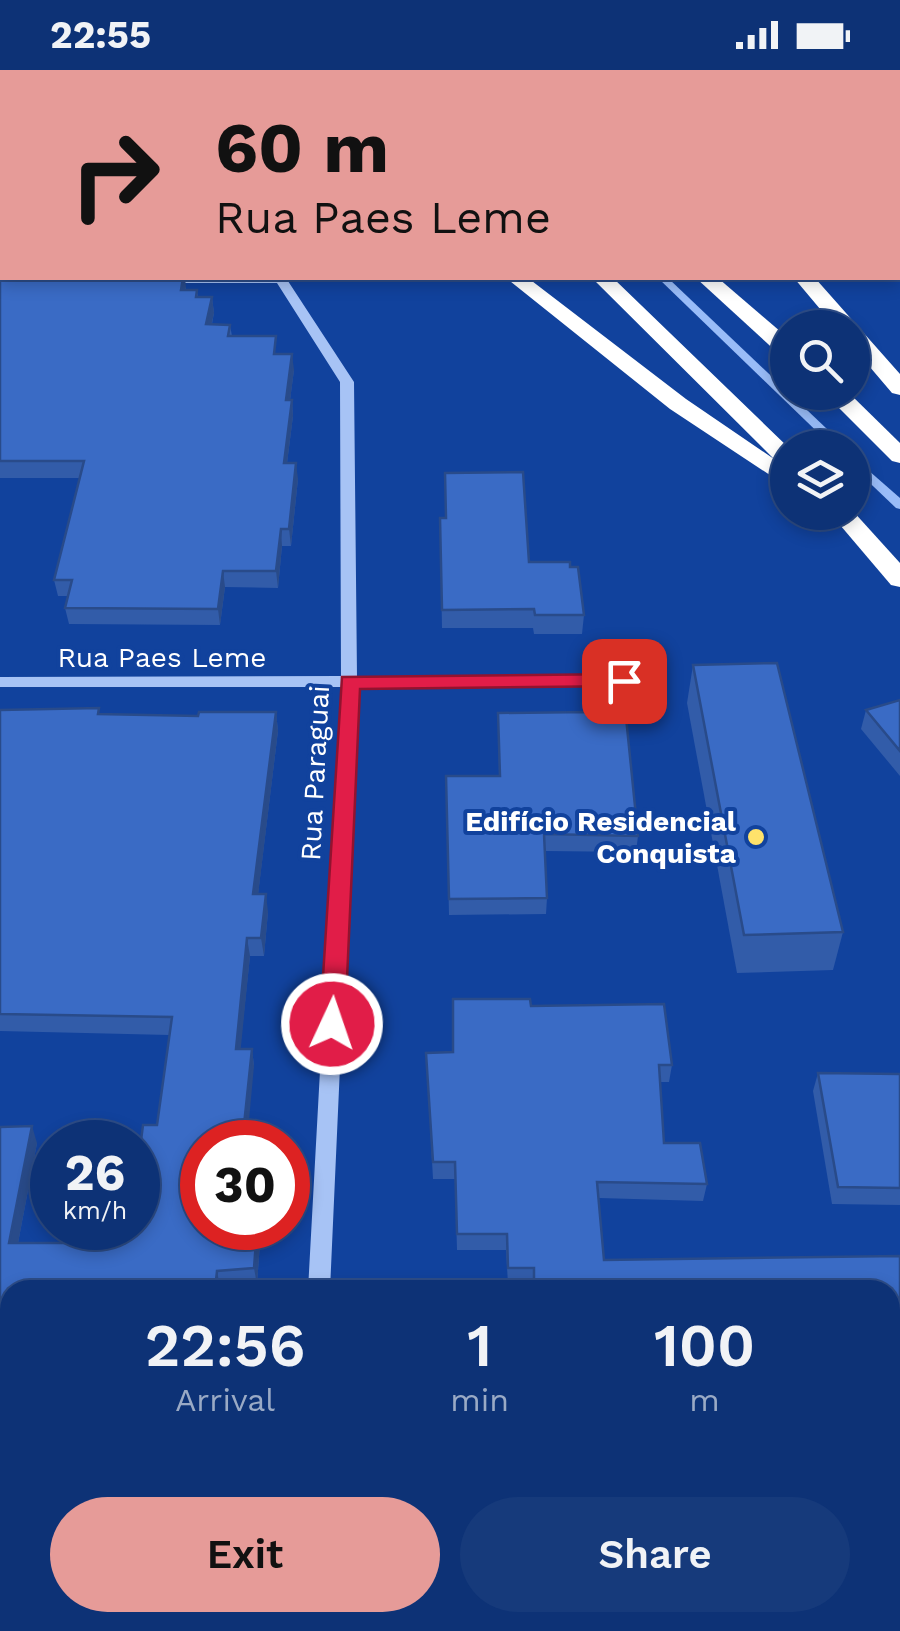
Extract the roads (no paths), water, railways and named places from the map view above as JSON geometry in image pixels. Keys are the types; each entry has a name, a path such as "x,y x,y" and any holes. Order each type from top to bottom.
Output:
{"highway":[{"path":"519,280 678,404 770,468"},
{"path":"604,280 770,442"},
{"path":"708,280 770,334"},
{"path":"806,280 832,310"},
{"path":"870,353 900,388"},
{"path":"853,410 900,456"},
{"path":"855,530 900,580"}],"street":[{"name":"Rua Paraguai","path":"281,280 348,382 350,682 320,1280"},
{"name":"Rua Paes Leme","path":"0,682 624,681"}],"waterway":[{"path":"665,280 822,430"},
{"path":"870,476 900,505"}],"place":[{"name":"Edifício Residencial Conquista","path":"756,837"}]}
